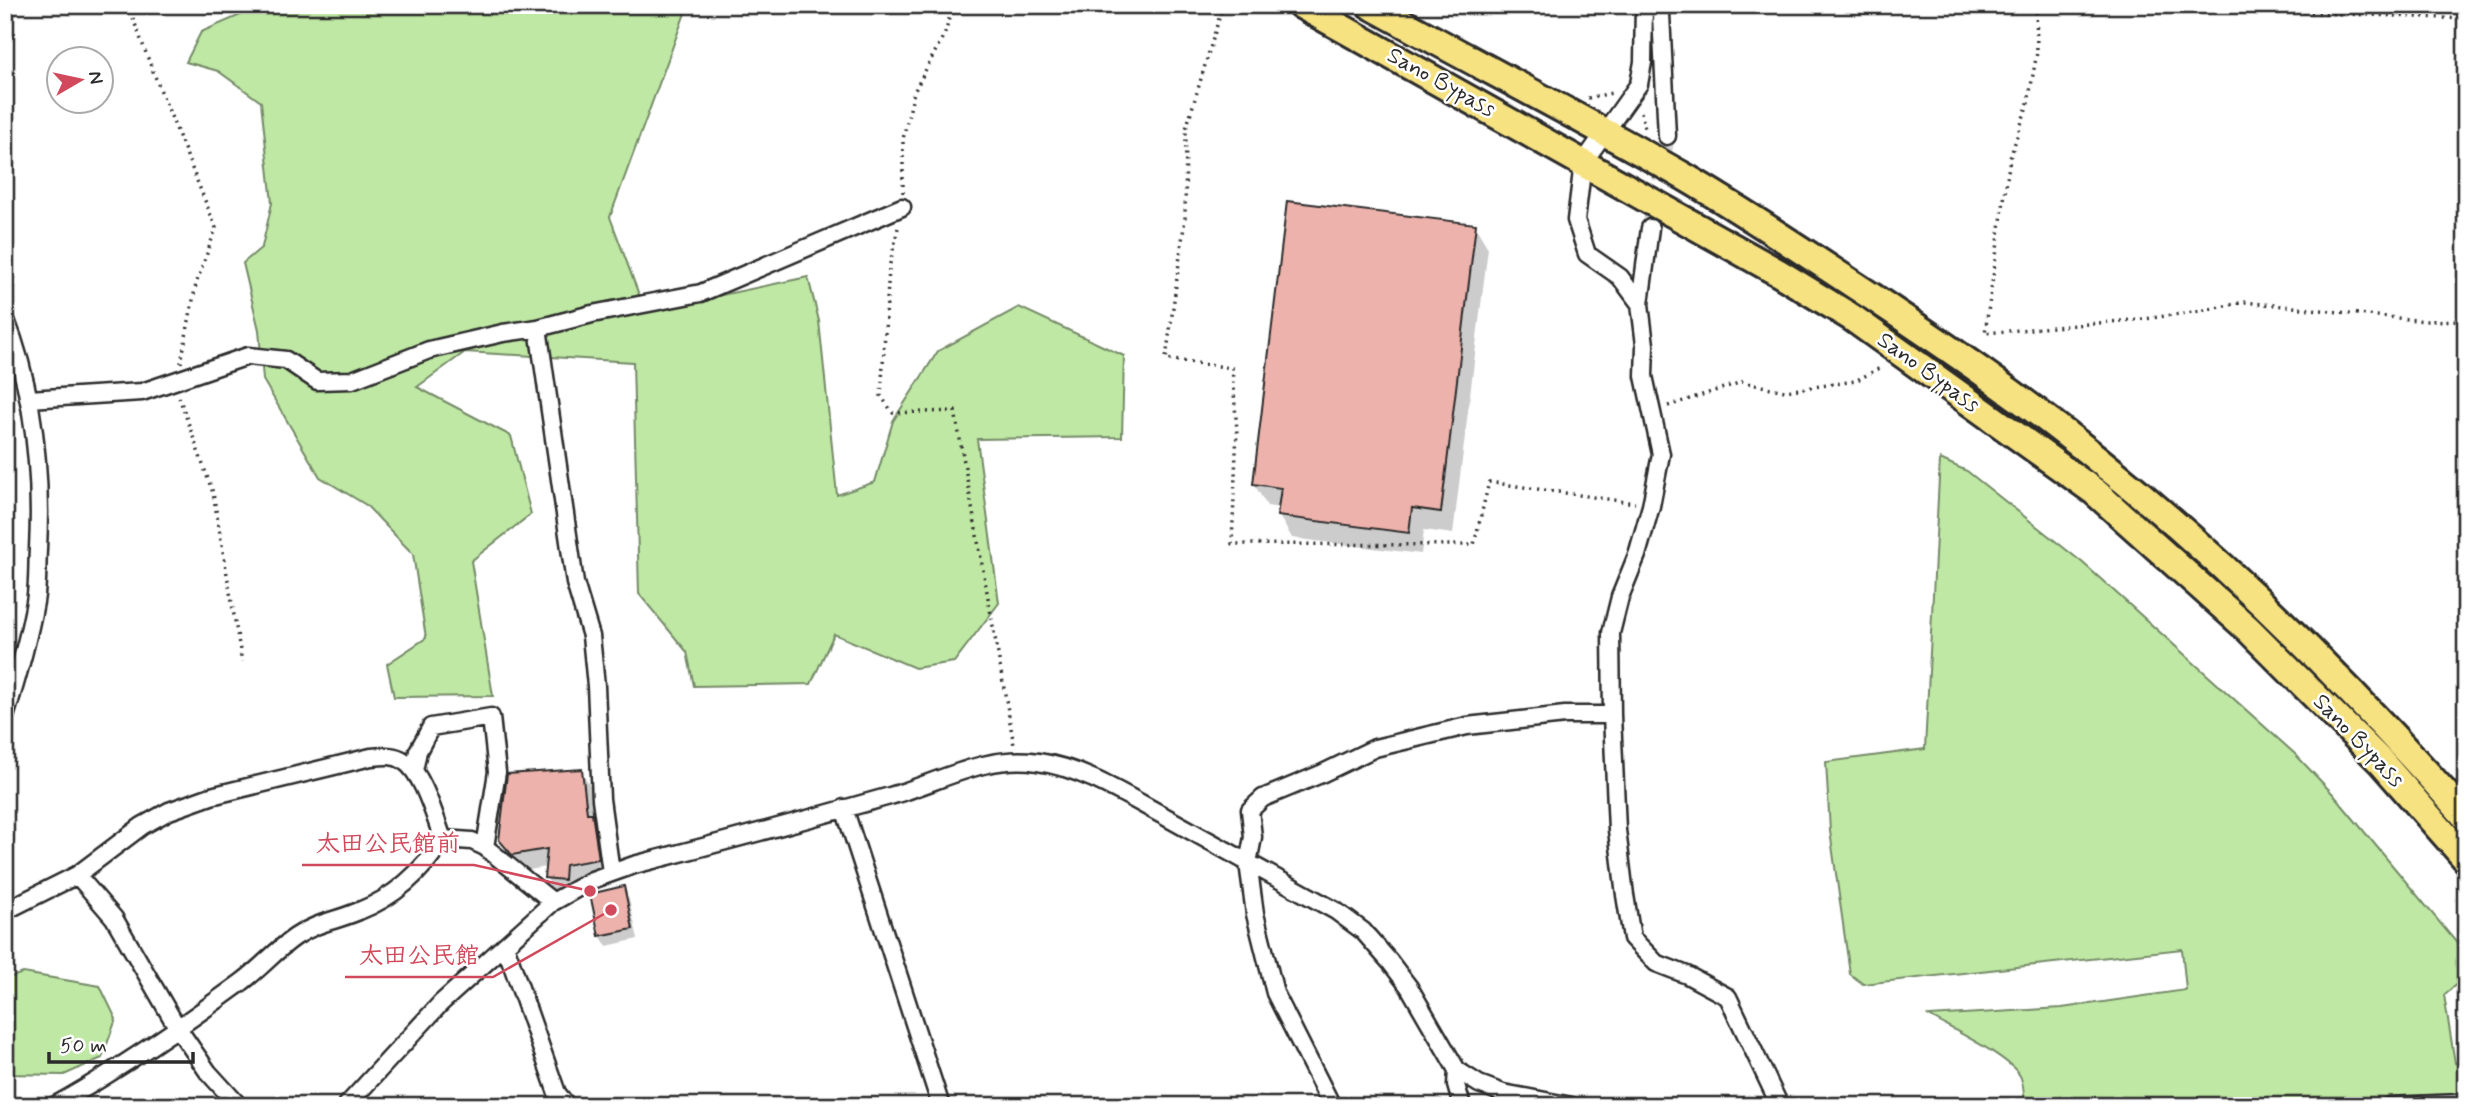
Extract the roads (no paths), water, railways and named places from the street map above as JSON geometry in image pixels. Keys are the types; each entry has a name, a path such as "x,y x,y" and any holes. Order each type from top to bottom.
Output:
{"highway":[{"name":"Sano Bypass","path":"1301,5 1789,279 1851,317 2095,492 2238,620 2381,762 2466,859"},
{"name":"Sano Bypass","path":"1370,5 1686,178 1793,245 1966,360 2094,456 2189,536 2318,656 2412,755 2466,817"}],"street":[{"path":"1640,304 1620,277 1587,254 1576,220 1584,163 1639,84 1643,62 1644,5"},
{"path":"1656,5 1661,14 1667,136"},
{"path":"29,398 142,392 248,356 286,360 317,381 352,380 429,350 701,293 902,207"},
{"path":"1650,228 1640,304 1645,345 1644,376 1661,454 1651,506 1637,555 1620,597 1611,633 1617,830 1632,939 1656,963 1687,975 1728,997 1780,1106"},
{"path":"5,317 19,354 29,398 38,468 39,519 35,599 21,663 5,717"},
{"path":"538,328 575,583 591,636 597,698 601,799 611,872"},
{"path":"1332,1106 1275,993 1255,914 1248,863 1252,837 1250,810 1263,798 1375,748 1467,726 1565,715 1612,715"},
{"path":"414,771 418,751 431,727 491,718 497,772 485,847"},
{"path":"5,911 76,875 142,826 169,811 211,796 372,757 388,755 403,760 414,771 443,839"},
{"path":"346,1106 441,1003 553,902 611,872 894,794 995,761 1017,760 1041,762 1063,768 1104,784 1336,911 1363,931 1409,987 1457,1070 1479,1084 1503,1093 1572,1106"},
{"path":"844,808 941,1106"},
{"path":"443,839 472,841 485,847 553,902"},
{"path":"54,1106 177,1027 245,979 277,950 315,925 356,912 392,894 429,861 443,839"},
{"path":"76,875 114,918 177,1027 208,1072 239,1106"},
{"path":"505,945 558,1093 567,1106"},
{"path":"1457,1070 1455,1085 1462,1106"},
{"path":"2389,1106 2464,1101"}],"tunnel":[{"path":"1650,228 1667,136"}],"place":[{"name":"太田公民館前","path":"590,891"},
{"name":"太田公民館","path":"611,910"}]}
